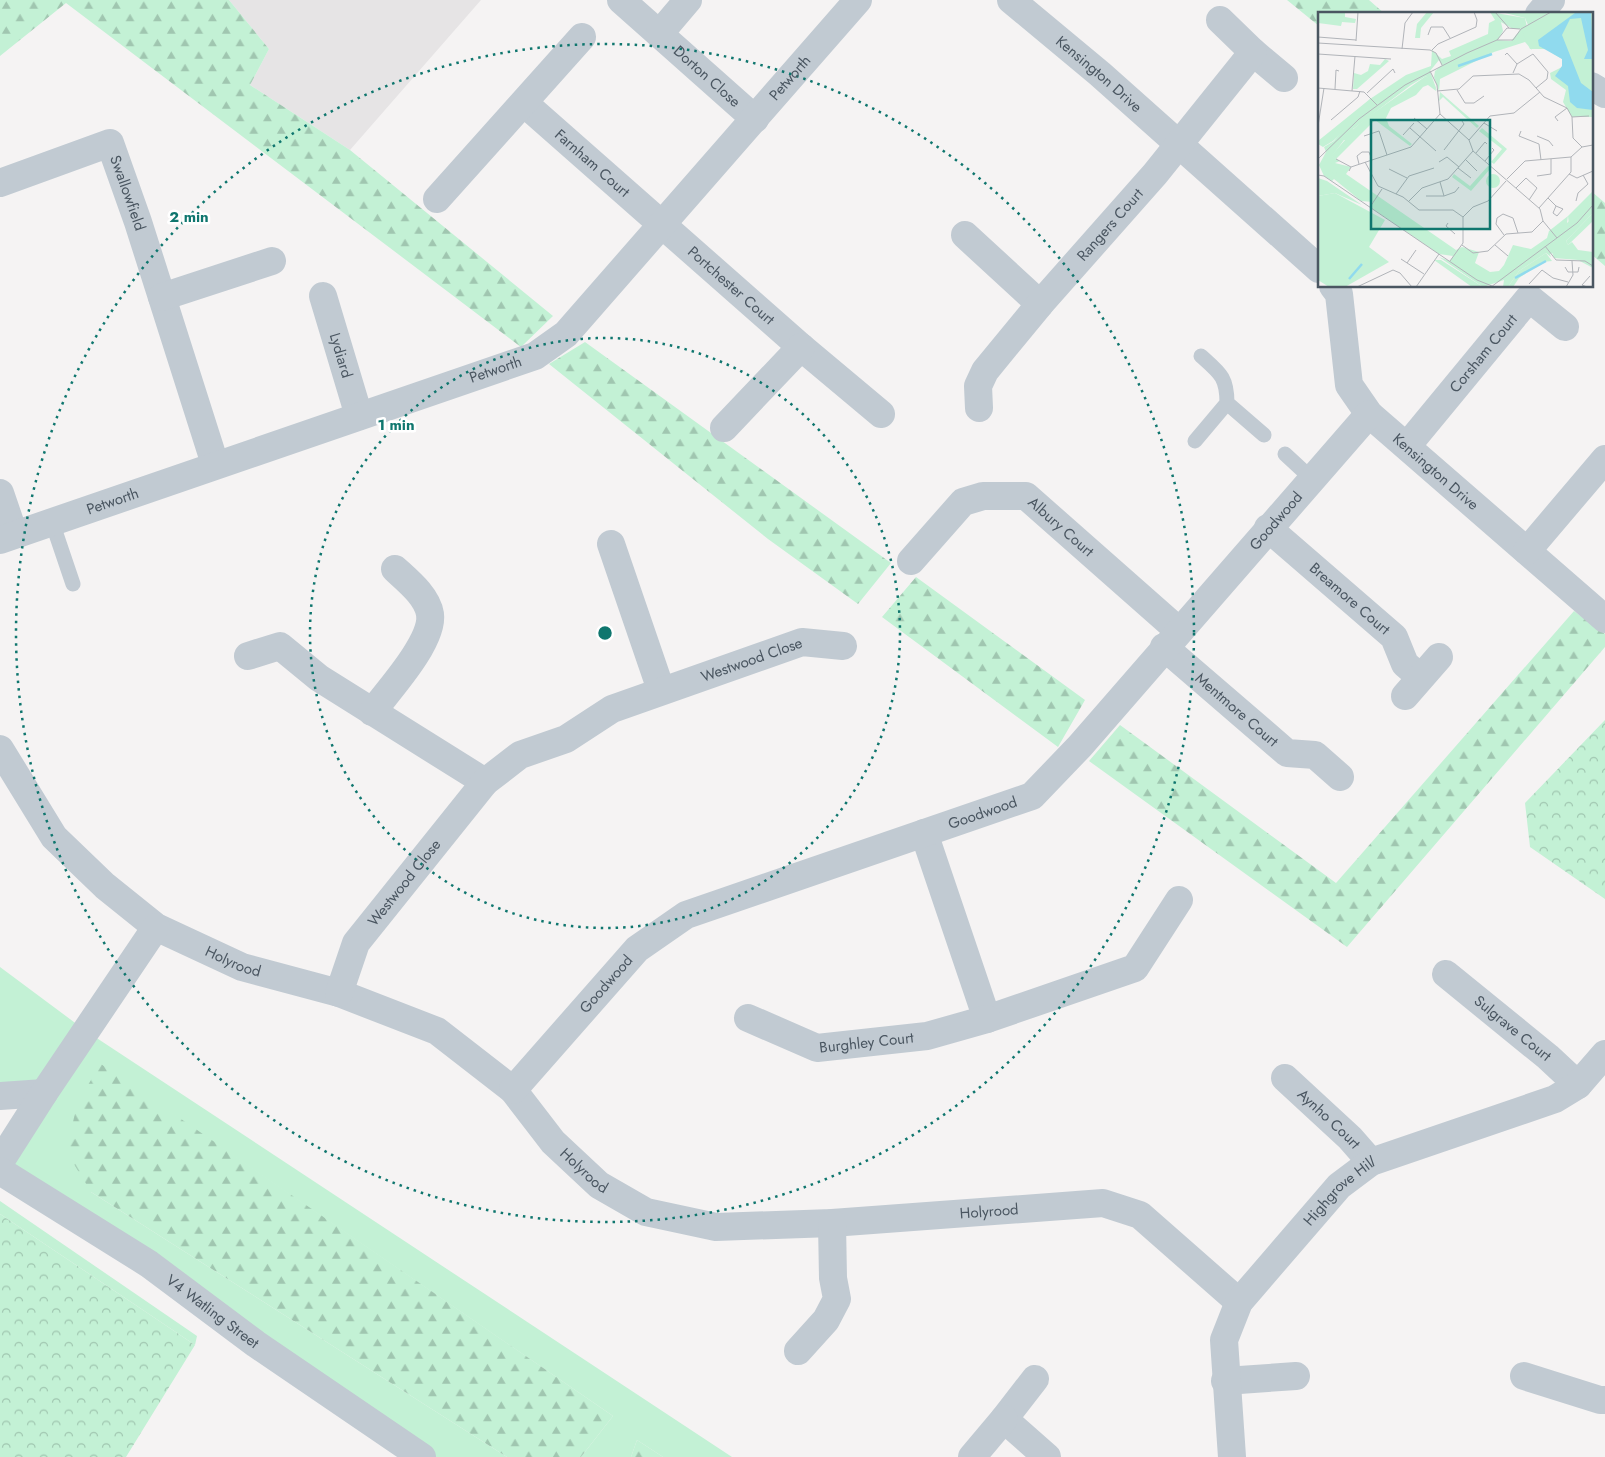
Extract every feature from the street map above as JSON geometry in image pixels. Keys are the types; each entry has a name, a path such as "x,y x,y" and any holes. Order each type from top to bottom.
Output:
{"street":[{"name":"Dorton Close","path":"621,0 755,118"},
{"name":"Dorton Close","path":"660,33 688,0"},
{"name":"Petworth","path":"7,537 215,464 535,356 566,334 858,0"},
{"name":"Kensington Drive","path":"1016,2 1100,74 1318,268"},
{"path":"1220,20 1253,52 1284,78"},
{"path":"437,199 582,37"},
{"path":"1178,145 1253,52"},
{"path":"1592,87 1605,94"},
{"name":"Farnham Court","path":"524,103 661,224"},
{"name":"Swallowfield","path":"0,183 110,143 162,297 215,464"},
{"name":"Rangers Court","path":"979,408 978,386 985,371 1040,304 1178,145"},
{"name":"Portchester Court","path":"661,224 880,414"},
{"path":"965,235 1040,304"},
{"path":"162,297 272,261"},
{"name":"Kensington Drive","path":"1334,288 1339,294 1349,385 1368,414 1605,619"},
{"name":"Lydiard","path":"323,296 359,416"},
{"name":"Corsham Court","path":"1407,446 1528,298 1565,327"},
{"path":"724,428 801,347"},
{"name":"Goodwood","path":"513,1090 637,949 686,915 1032,796 1080,746 1368,414"},
{"path":"1526,551 1605,459"},
{"path":"0,493 7,537"},
{"name":"Albury Court","path":"911,561 963,502 983,496 1026,496 1172,639"},
{"name":"Breamore Court","path":"1268,528 1394,636 1412,687 1439,657"},
{"path":"611,544 661,690"},
{"path":"372,712 426,638 430,614 420,593 395,569"},
{"name":"Mentmore Court","path":"1172,639 1287,753 1315,755 1340,777"},
{"name":"Westwood Close","path":"339,993 356,943 486,782 520,755 566,739 612,709 661,690 802,642 843,646"},
{"path":"248,656 280,646 319,678 486,782"},
{"name":"Holyrood","path":"0,749 54,837 105,886 156,927 242,967 339,993 437,1031 513,1090 554,1142 599,1185 646,1212 716,1227 832,1222 1103,1203 1140,1215 1239,1302"},
{"path":"924,833 987,1019"},
{"name":"Burghley Court","path":"748,1018 817,1048 927,1036 987,1019 1135,968 1180,900"},
{"path":"0,1162 44,1093 156,927"},
{"name":"Sulgrave Court","path":"1446,974 1548,1057 1578,1085"},
{"name":"Highgrove Hill","path":"1232,1457 1224,1340 1239,1302 1340,1186 1371,1162 1555,1099 1578,1085 1605,1054"},
{"name":"Aynho Court","path":"1285,1078 1350,1138 1371,1162"},
{"path":"0,1096 44,1093"},
{"name":"V4 Watling Street","path":"0,1171 149,1264 256,1344 422,1457"},
{"path":"798,1351 826,1320 836,1299 832,1222"},
{"path":"1226,1381 1296,1376"},
{"path":"1524,1376 1605,1400"},
{"path":"972,1457 1035,1379"},
{"path":"1004,1419 1047,1457"}],"lane":[{"path":"1195,441 1227,403 1227,388 1223,376 1202,356"},
{"path":"1227,403 1264,435"},
{"path":"1285,454 1312,479"},
{"path":"52,522 73,584"}],"shaded area":[{"path":"229,0 481,0 350,150 250,85 269,49"}],"green space":[{"path":"0,0 229,0 269,49 250,85 350,150 553,316 521,347 66,3 0,56"},
{"path":"1287,0 1369,0 1383,12 1318,12 1318,25"},
{"path":"1592,192 1605,203 1605,266 1592,255"},
{"path":"585,342 891,563 858,604 768,539 549,364"},
{"path":"916,577 1085,700 1058,747 882,617"},
{"path":"1574,611 1605,634 1605,647 1347,947 1089,761 1120,725 1336,883"},
{"path":"1605,720 1605,899 1530,847 1525,803"},
{"path":"0,967 86,1031 732,1457 663,1457 637,1440 631,1457 581,1457 613,1416 101,1065 91,1192 507,1457 422,1457 0,1171 43,1093 0,1096"},
{"path":"101,1064 613,1416 581,1457 507,1457 91,1192 66,1151 78,1101"},
{"path":"0,1201 197,1336 195,1345 0,1214"},
{"path":"0,1214 195,1345 126,1457 0,1457"},
{"path":"637,1440 663,1457 631,1457"}]}
